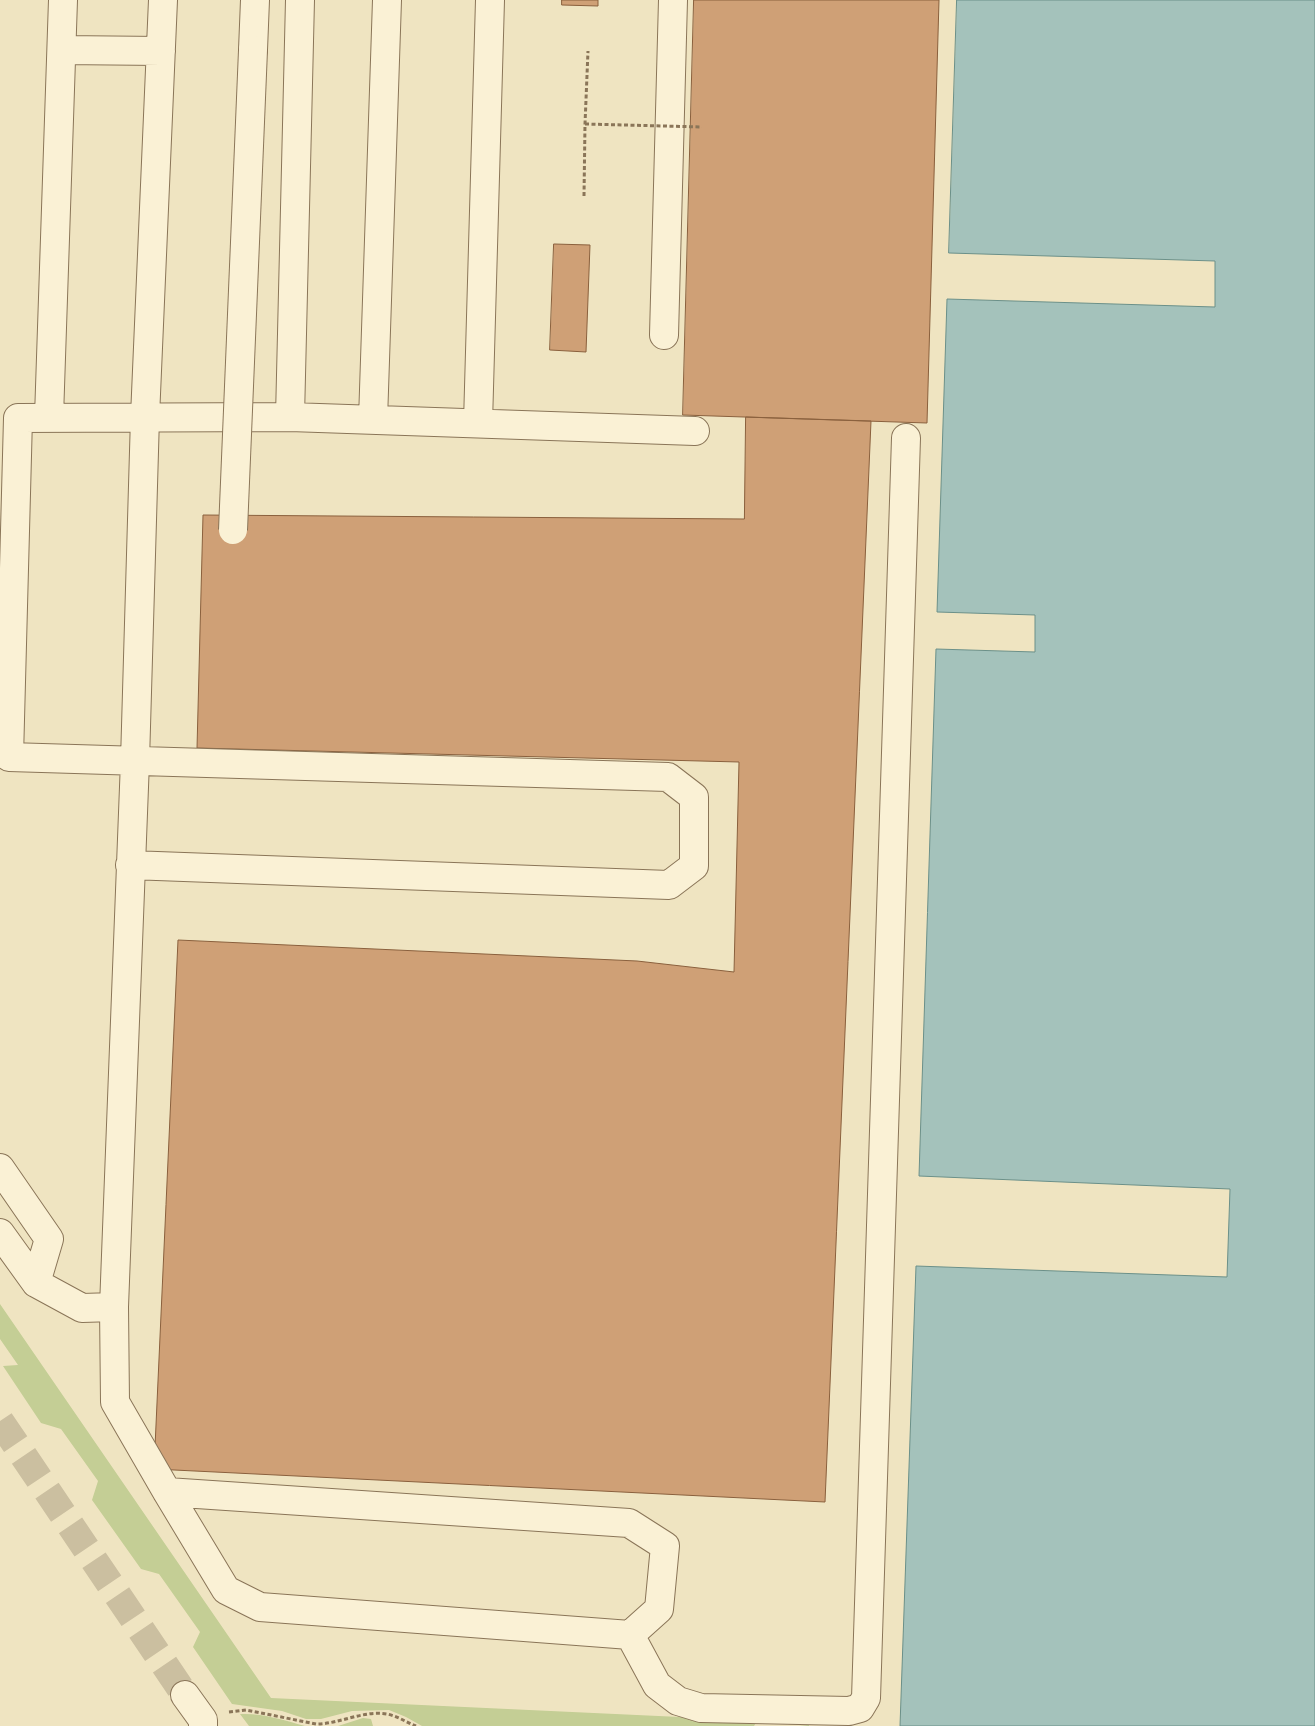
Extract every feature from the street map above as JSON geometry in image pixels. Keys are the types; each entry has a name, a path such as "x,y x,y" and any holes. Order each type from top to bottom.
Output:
{"street":[{"path":"50,416 63,0"},
{"path":"163,0 145,417 135,761 114,1308 116,1402 167,1492 226,1590 260,1607 630,1635 660,1609 665,1546 628,1523 167,1492"},
{"path":"233,530 255,0"},
{"path":"290,417 300,0"},
{"path":"373,420 387,0"},
{"path":"478,423 490,0"},
{"path":"664,336 673,0"},
{"path":"62,50 161,51"},
{"path":"130,865 668,885 694,866 694,797 668,777 9,757 18,418 50,416 290,417 695,431"},
{"path":"630,1635 657,1685 678,1700 701,1708 850,1711 860,1708 866,1698 906,438"},
{"path":"0,1168 49,1239 36,1283"},
{"path":"0,1233 36,1283 82,1308 114,1308"},
{"path":"186,1694 203,1720 212,1720"}],"path":[{"path":"584,196 588,51"},
{"path":"585,124 702,128"},
{"path":"212,1720 246,1710 316,1724 328,1724 374,1714 386,1714 416,1726"}],"green space":[{"path":"0,1304 271,1698 809,1723 809,1726 757,1721 754,1726 422,1726 389,1710 352,1711 321,1719 306,1719 282,1711 232,1704 193,1647 200,1632 159,1574 141,1569 92,1500 98,1481 61,1429 41,1423 3,1366 18,1365 0,1339"},
{"path":"240,1714 265,1716 305,1726 249,1726"},
{"path":"363,1718 371,1719 373,1726 338,1726"}],"water":[{"path":"957,0 1315,0 1315,1726 900,1726 916,1266 1227,1277 1230,1189 919,1176 936,649 1035,652 1035,615 937,612 947,299 1215,307 1215,261 949,253"}],"building":[{"path":"562,0 598,0 598,6 562,5"},
{"path":"694,0 939,0 927,423 683,415"},
{"path":"554,244 590,245 586,352 550,350"},
{"path":"746,417 871,421 825,1502 154,1469 178,940 637,961 734,972 739,762 197,748 203,515 744,519"}],"tunnel":[{"path":"0,1421 185,1695"}]}
